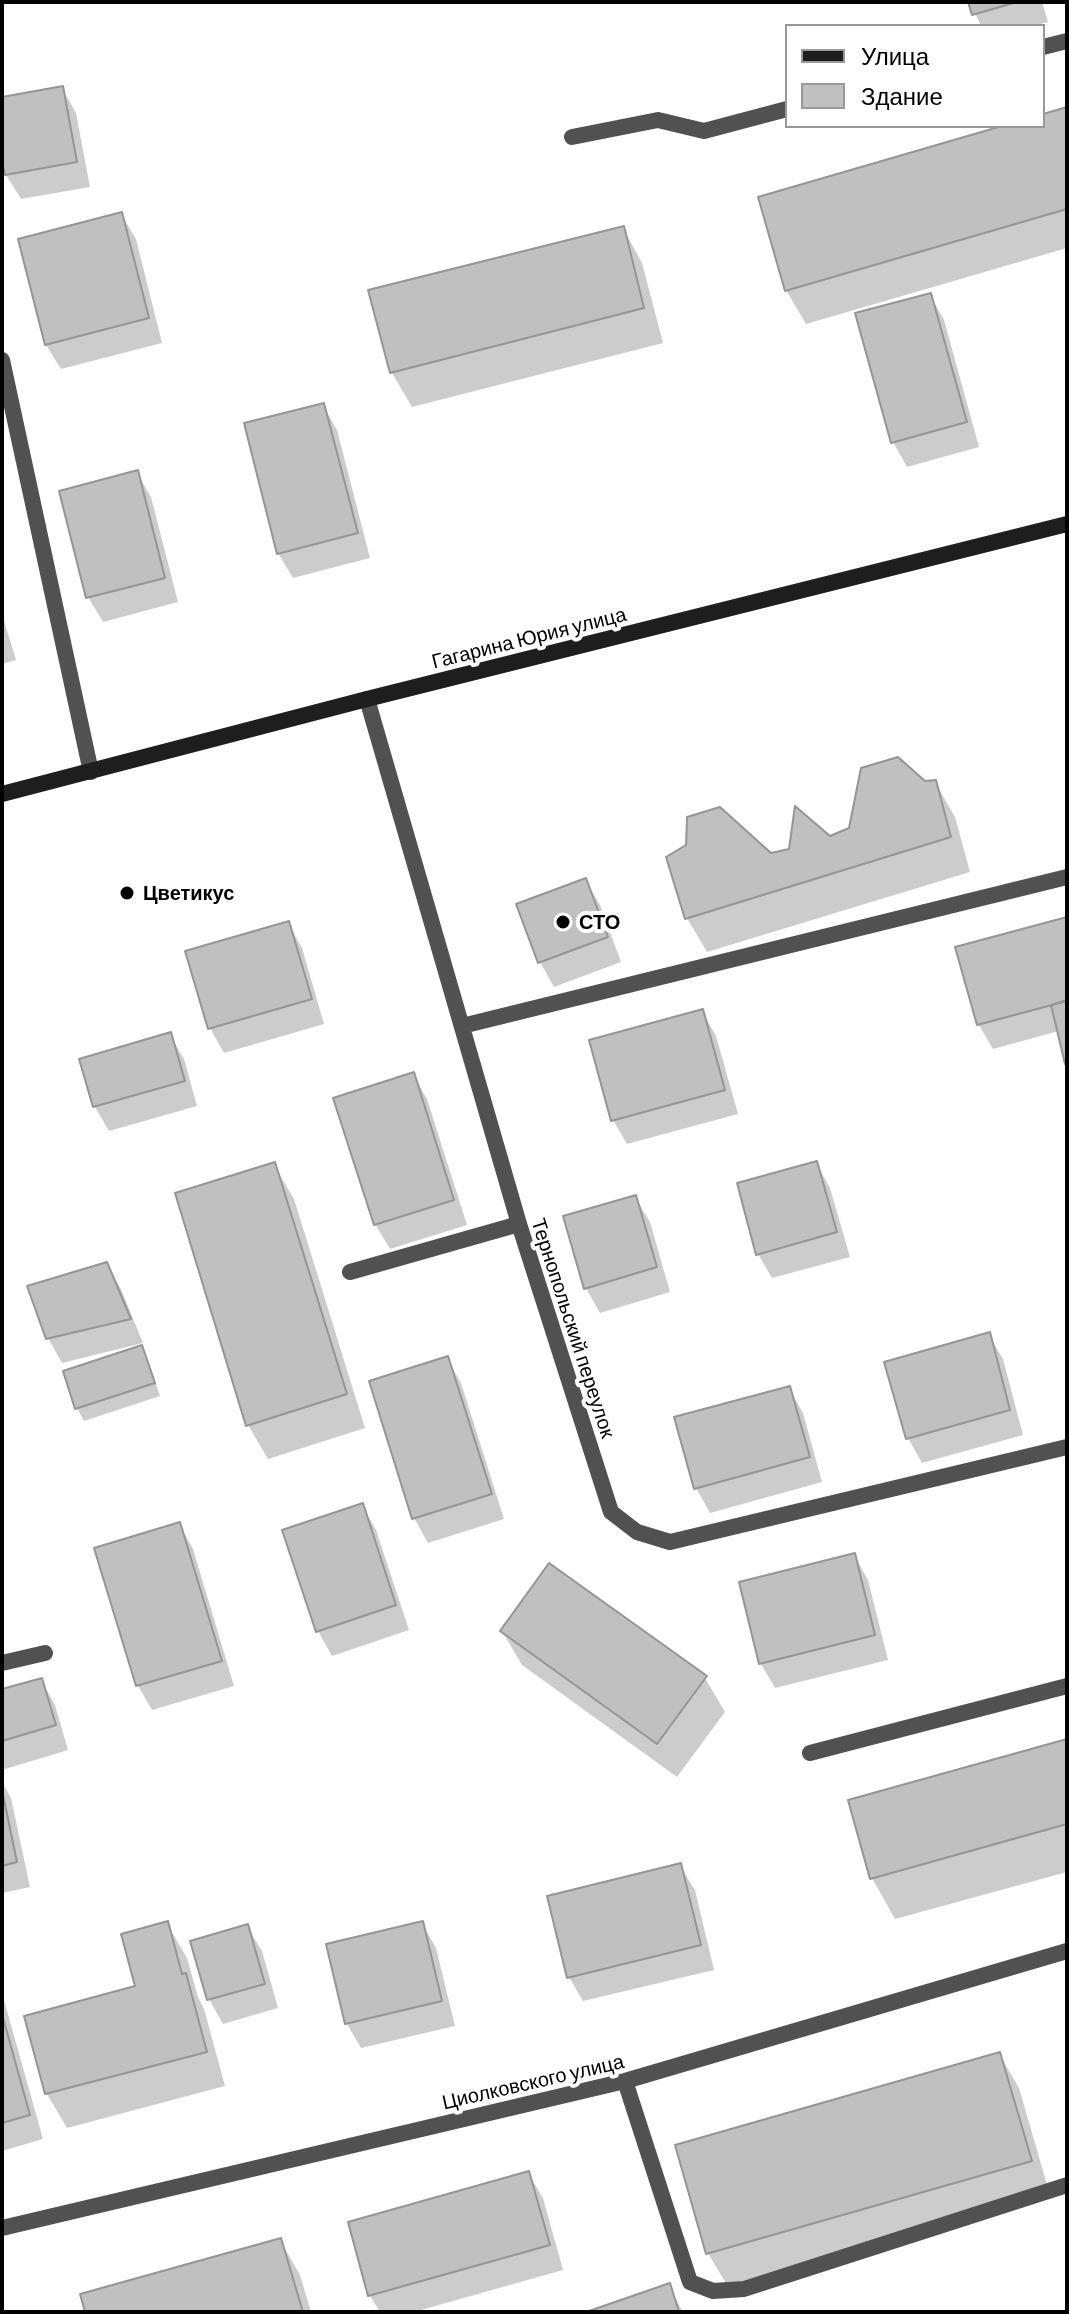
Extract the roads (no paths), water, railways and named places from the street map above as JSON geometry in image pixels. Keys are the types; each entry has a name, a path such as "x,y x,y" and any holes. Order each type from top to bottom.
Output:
{"main road":[{"name":"Гагарина Юрия улица","path":"2,794 1067,524"}],"street":[{"path":"1045,46 1067,41"},
{"path":"572,137 658,120 704,131 785,110"},
{"path":"2,360 91,772"},
{"name":"Тернопольский переулок","path":"367,699 519,1224 611,1512 637,1532 670,1542 1067,1447"},
{"path":"462,1026 1067,877"},
{"path":"350,1272 519,1224"},
{"path":"2,1663 45,1653"},
{"path":"810,1753 1067,1686"},
{"name":"Циолковского улица","path":"2,2228 625,2081 1067,1951"},
{"path":"625,2081 690,2282 713,2291 744,2289 1067,2185"}],"place":[{"name":"Цветикус","path":"127,893"},
{"name":"СТО","path":"563,922"}]}
